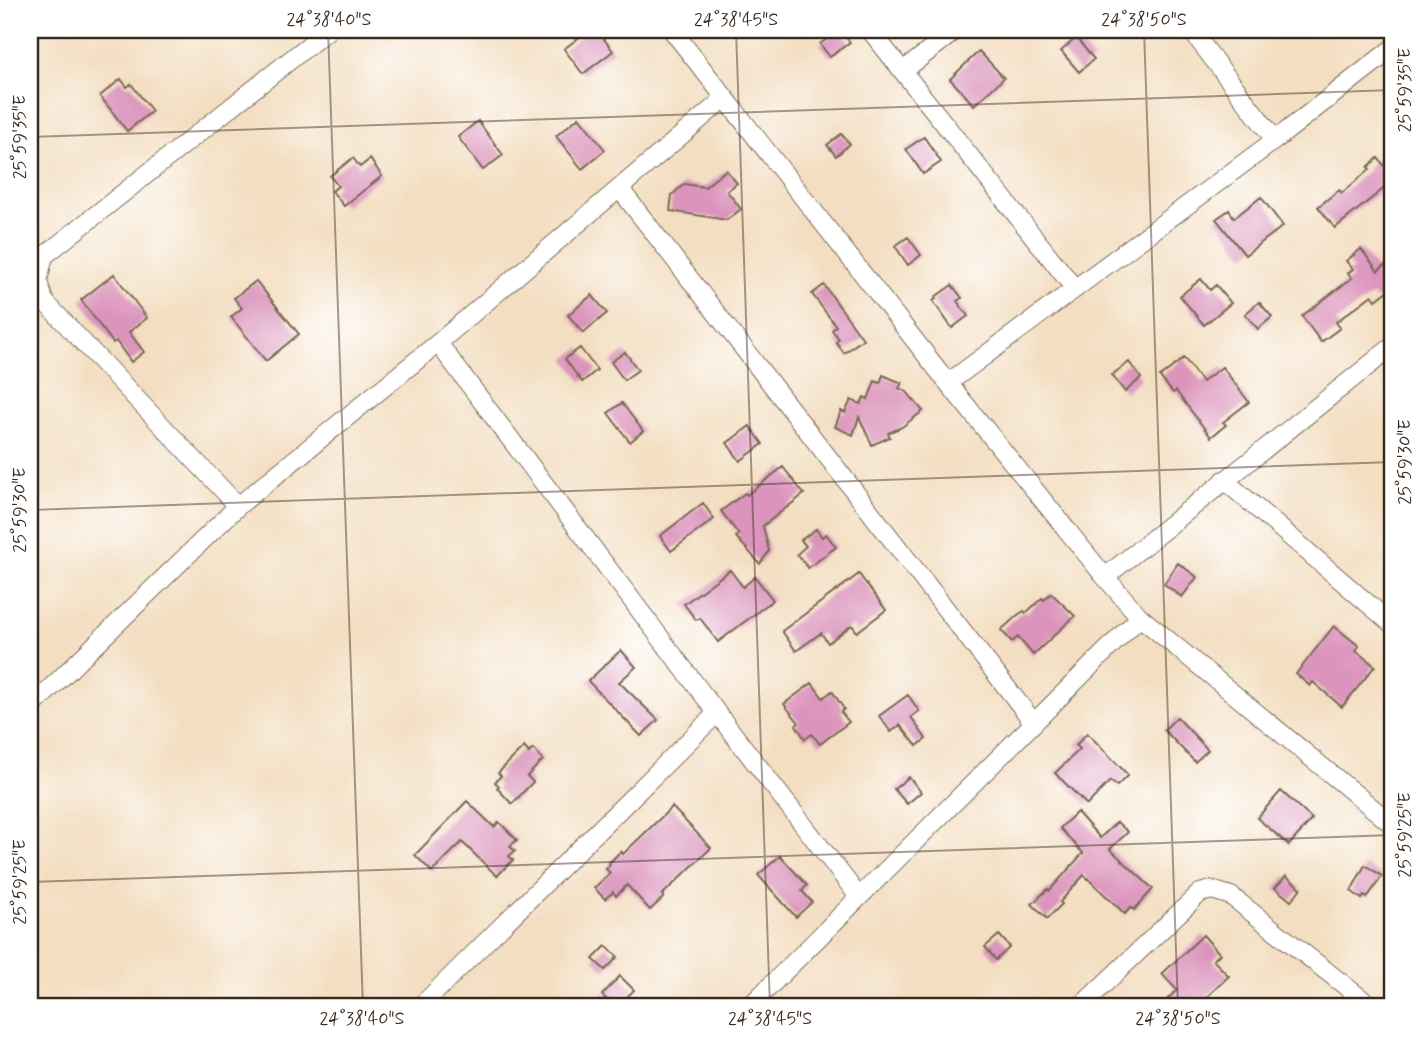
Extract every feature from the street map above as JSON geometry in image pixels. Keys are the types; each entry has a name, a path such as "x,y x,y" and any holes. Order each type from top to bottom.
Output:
{"street":[{"path":"238,506 44,300 38,281 44,256 328,30"},
{"path":"672,30 948,383 1140,617 1393,825"},
{"path":"870,30 1076,289"},
{"path":"903,71 956,30"},
{"path":"1191,30 1275,140"},
{"path":"948,383 1275,140 1393,48"},
{"path":"30,708 238,506 439,343 724,98"},
{"path":"620,190 1034,723"},
{"path":"439,343 859,897"},
{"path":"1105,576 1393,346"},
{"path":"1224,480 1393,625"},
{"path":"749,1007 1140,617"},
{"path":"420,1007 717,713"},
{"path":"1080,1007 1200,894 1212,890 1230,896 1372,1007"}],"building":[{"path":"589,30 597,30 613,51 583,74 564,49"},
{"path":"839,30 850,42 830,57 820,44"},
{"path":"1076,38 1094,59 1079,72 1061,51"},
{"path":"979,51 1004,78 974,105 950,79"},
{"path":"121,79 127,87 131,84 152,111 127,131 100,96"},
{"path":"579,117 605,150 582,169 556,136"},
{"path":"478,121 503,155 483,170 458,137"},
{"path":"841,134 850,144 836,156 827,145"},
{"path":"924,137 941,162 923,174 906,149"},
{"path":"353,158 360,167 370,159 382,176 344,206 332,191 338,186 330,176"},
{"path":"1378,158 1393,176 1393,181 1335,228 1318,207 1339,190 1342,193 1370,169 1368,167"},
{"path":"726,170 737,183 727,191 741,209 727,220 670,211 672,195 684,184 705,187"},
{"path":"1261,197 1283,226 1245,255 1216,219 1229,210 1234,218"},
{"path":"908,237 921,255 908,265 895,246"},
{"path":"1361,249 1378,271 1385,265 1393,276 1393,287 1376,300 1372,295 1336,322 1340,328 1321,342 1302,316 1352,278 1348,273 1353,269 1346,261"},
{"path":"114,274 147,318 129,332 144,352 131,362 81,300"},
{"path":"1201,279 1210,290 1216,285 1231,303 1204,325 1180,296"},
{"path":"256,281 299,334 266,361 231,317 242,308 234,298"},
{"path":"824,285 863,339 844,353 832,330 836,326 812,294"},
{"path":"952,285 962,298 957,301 968,316 952,328 933,301"},
{"path":"592,295 607,313 583,333 568,315"},
{"path":"1259,302 1272,317 1258,329 1245,314"},
{"path":"580,348 597,370 582,382 565,359"},
{"path":"625,352 638,370 624,380 611,362"},
{"path":"1184,358 1202,382 1222,367 1249,402 1223,422 1226,425 1211,437 1176,391 1173,393 1160,377"},
{"path":"1129,362 1141,378 1125,392 1112,375"},
{"path":"883,375 902,383 899,388 907,392 923,411 902,427 888,433 890,437 872,445 859,417 853,435 835,427 841,411 845,413 851,400 861,404 864,397 868,399 875,381 880,383"},
{"path":"622,403 643,431 630,442 608,413"},
{"path":"750,426 763,444 740,461 727,443"},
{"path":"783,467 804,494 763,526 769,551 760,564 736,537 739,535 721,511"},
{"path":"703,503 714,519 671,551 660,536"},
{"path":"816,529 822,537 826,534 836,547 808,568 797,554 806,546 801,540"},
{"path":"1178,563 1197,577 1182,597 1164,584"},
{"path":"730,570 743,587 755,577 773,600 718,642 700,618 696,620 684,604"},
{"path":"859,574 886,610 857,632 852,625 828,643 821,633 796,651 782,631"},
{"path":"1051,593 1075,616 1033,655 1018,637 1012,642 1001,630 1019,614 1024,611 1026,613"},
{"path":"1334,626 1359,646 1356,651 1375,666 1342,707 1313,682 1310,686 1296,674"},
{"path":"621,650 636,667 619,682 658,720 641,736 588,681"},
{"path":"812,683 823,698 832,691 844,709 841,712 849,722 820,744 812,734 805,739 796,725 799,723 784,704"},
{"path":"908,695 919,711 911,717 926,739 917,746 900,725 891,732 879,716"},
{"path":"1177,717 1208,750 1195,762 1164,730"},
{"path":"1087,733 1128,775 1117,786 1110,781 1087,805 1055,773 1080,749 1076,745"},
{"path":"524,747 529,753 533,749 543,760 527,776 533,782 512,804 495,782 501,776 498,773"},
{"path":"909,777 921,792 907,804 894,789"},
{"path":"1281,791 1312,819 1289,845 1257,818"},
{"path":"467,801 494,827 499,822 517,840 510,846 515,851 509,856 513,860 497,876 462,842 432,872 415,855"},
{"path":"672,807 711,848 650,910 627,885 616,896 613,892 605,899 594,888 610,873 606,869 609,863 621,851 623,854"},
{"path":"1077,812 1100,838 1117,822 1128,832 1110,849 1153,889 1134,910 1131,907 1125,914 1084,875 1047,919 1032,904 1048,889 1049,891 1083,853 1060,828"},
{"path":"780,856 807,885 802,891 812,902 796,917 758,875"},
{"path":"1365,865 1382,876 1367,898 1364,896 1362,899 1351,891"},
{"path":"1286,876 1301,888 1291,901 1275,888"},
{"path":"999,935 1010,947 996,960 985,947"},
{"path":"1203,935 1220,954 1213,960 1229,976 1196,1007 1159,1007 1177,990 1162,974"},
{"path":"606,946 618,957 605,970 593,959"},
{"path":"620,976 634,990 614,1007 602,995"}]}
